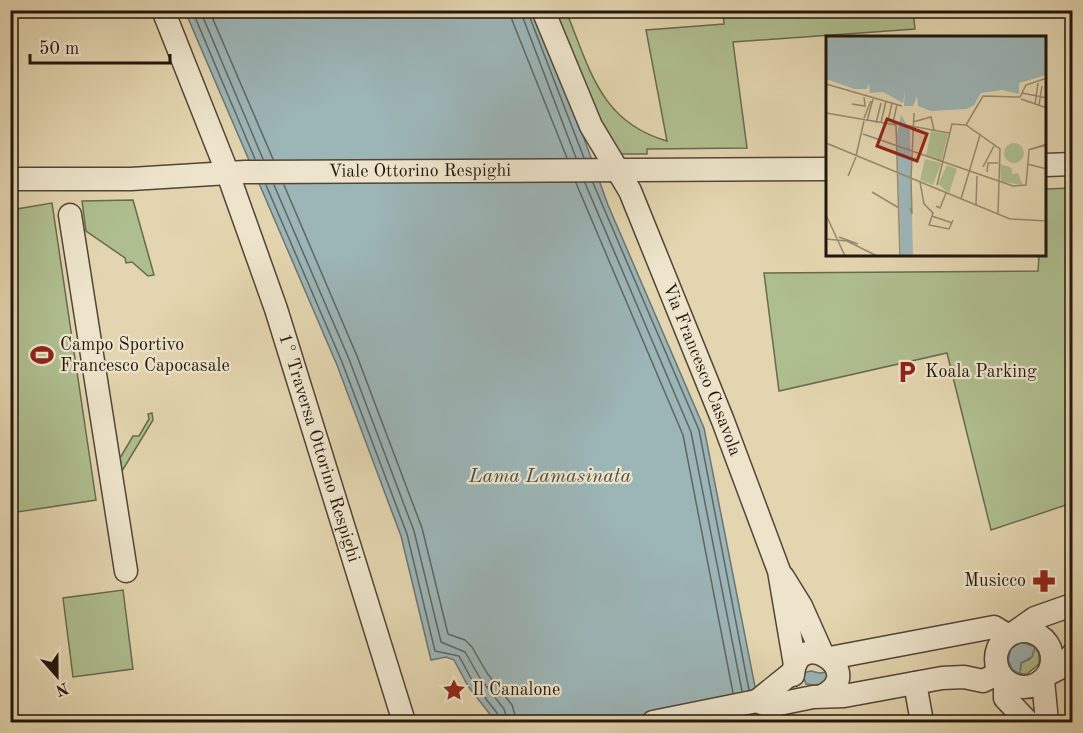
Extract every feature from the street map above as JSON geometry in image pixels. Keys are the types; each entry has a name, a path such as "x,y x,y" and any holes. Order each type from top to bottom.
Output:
{"street":[{"name":"1° Traversa Ottorino Respighi","path":"163,10 235,173 404,723"},
{"name":"Via Francesco Casavola","path":"543,10 591,126 613,170 630,191 723,420 779,571 794,668"},
{"path":"1047,165 1072,165"},
{"name":"Viale Ottorino Respighi","path":"10,179 131,179 235,173 826,169"},
{"path":"70,215 126,571"},
{"name":"Via Francesco Casavola","path":"779,571 801,606 826,656"},
{"path":"1028,723 1005,698 1002,677 995,657 997,648 1011,633 1035,618 1072,605"},
{"path":"653,723 757,701 809,653 826,656 994,627 1011,633 1032,631 1046,641 1053,657 1045,677 1047,723"},
{"path":"1002,677 1012,685 1028,687 1064,666 1072,655"},
{"path":"817,696 832,688 837,676 826,656"},
{"path":"794,668 796,685 817,696"},
{"path":"757,701 769,706 817,696 844,696 915,683 964,677 983,681 1002,677"},
{"path":"915,683 922,723"}],"green space":[{"path":"723,10 913,11 915,29 733,42 747,148 647,149 647,154 619,154 606,140 550,11 566,11 591,73 600,91 612,107 626,121 644,132 667,141 646,30 724,24"},
{"path":"1072,188 1072,503 991,530 947,353 779,391 764,273 1038,271 1039,256 1047,256 1047,189"},
{"path":"133,200 154,275 148,276 132,262 126,263 125,258 86,231 82,201"},
{"name":"Campo Sportivo Francesco Capocasale","path":"52,203 96,500 11,513 11,210"},
{"path":"152,413 153,420 122,471 120,458 133,436 139,436 149,419 148,414"},
{"path":"123,590 133,669 73,677 63,598"},
{"path":"1035,647 1039,654 1039,664 1027,674 1020,674 1021,663 1030,659"}],"water":[{"name":"Lama Lamasinata","path":"185,11 532,11 571,102 608,205 704,428 762,722 496,722 468,686 454,660 446,657 431,660 401,536 337,365"},
{"path":"1021,642 1035,647 1032,657 1021,663 1020,674 1013,670 1008,660 1011,648"},
{"path":"829,672 822,686 806,684 802,673"}],"place":[{"name":"Campo Sportivo Francesco Capocasale","path":"42,355"},
{"name":"Koala Parking","path":"907,372"},
{"name":"Musicco","path":"1044,581"},
{"name":"Il Canalone","path":"454,690"}]}
